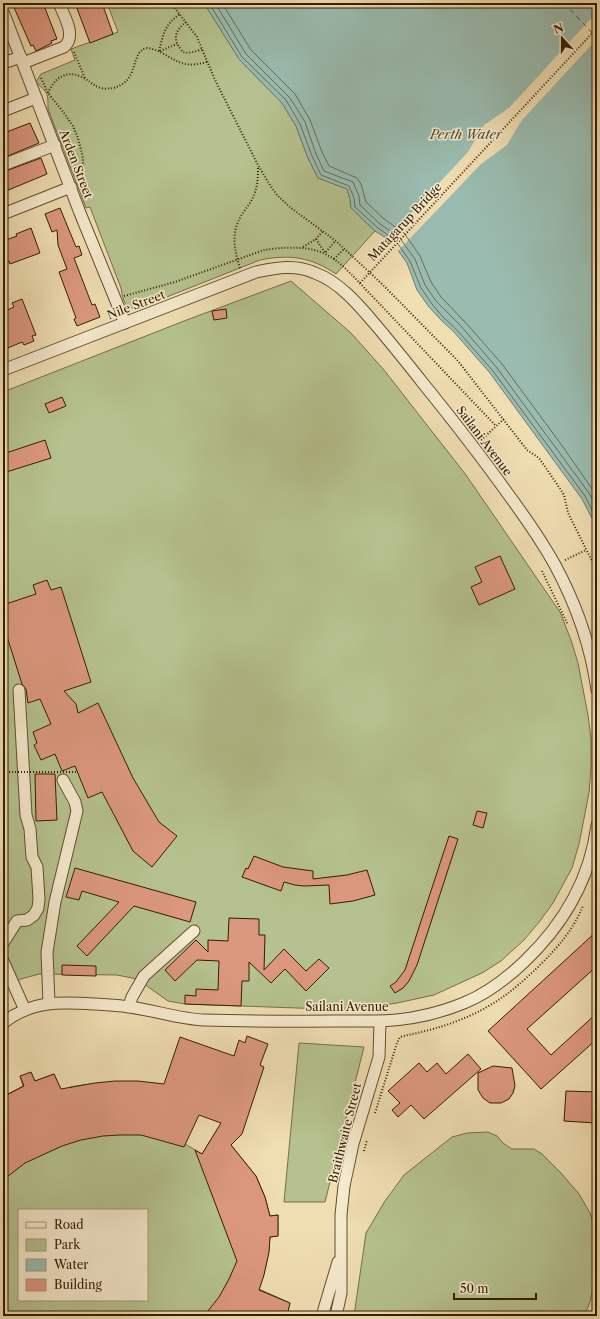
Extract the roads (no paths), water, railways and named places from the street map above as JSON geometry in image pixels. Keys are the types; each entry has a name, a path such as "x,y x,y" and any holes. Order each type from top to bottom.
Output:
{"street":[{"path":"3,63 26,60 64,47 67,44 70,32 59,3"},
{"name":"Arden Street","path":"3,13 26,60 36,98 125,323"},
{"path":"3,111 36,98"},
{"path":"3,165 55,145"},
{"path":"3,214 71,187"},
{"name":"Nile Street","path":"3,370 256,272 280,267"},
{"name":"Sailani Avenue","path":"280,267 298,268 315,272 343,290 369,317 474,446 528,522 562,578 580,620 590,655 597,690"},
{"path":"3,943 17,921 27,920 34,915 38,908 39,899 37,867 32,857 30,829 26,815 20,690"},
{"path":"49,1003 47,952 55,902 77,811 75,802 63,780"},
{"name":"Sailani Avenue","path":"4,1020 36,1005 70,1002 129,1006 164,1015 202,1020 380,1021 404,1020 424,1016 464,1003 486,992 510,975 539,948 562,918 578,891 590,860 597,825"},
{"path":"129,1006 132,997 144,976 194,931"},
{"path":"3,961 25,1010"},
{"name":"Braithwaite Street","path":"336,1316 341,1293 341,1215 344,1186 353,1144 379,1057 380,1021"},
{"name":"Braithwaite Street","path":"322,1316 341,1253"}],"water":[{"name":"Perth Water","path":"204,3 597,3 597,528 582,499 490,373 454,332 429,307 417,290 407,263 392,242 375,231 351,208 347,189 318,178 308,158 296,126 282,103 239,59"}]}
